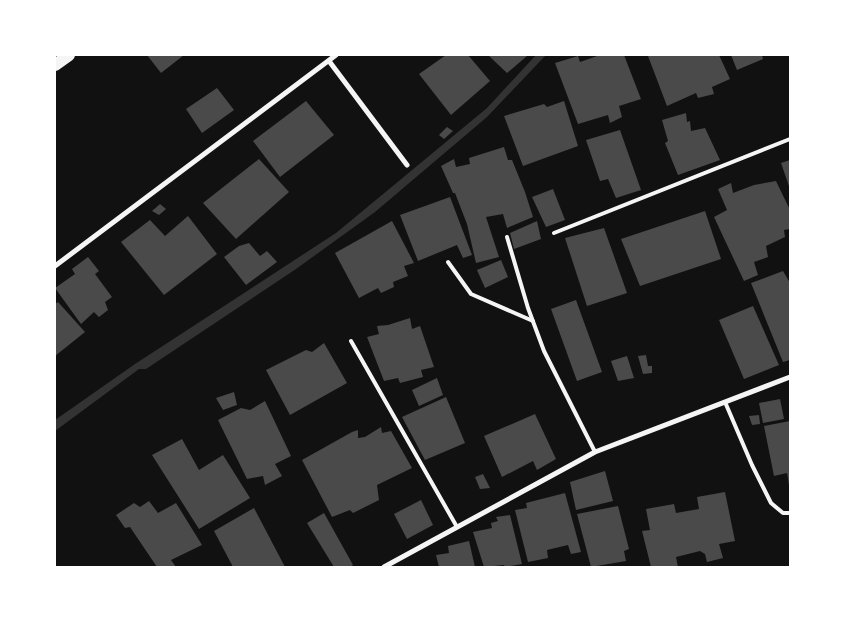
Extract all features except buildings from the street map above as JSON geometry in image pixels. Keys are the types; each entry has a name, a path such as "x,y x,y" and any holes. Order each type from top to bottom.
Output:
{"main road":[{"path":"55,66 69,55"}],"street":[{"path":"55,266 336,55"},
{"path":"328,61 407,165"},
{"path":"384,567 595,452 790,378"}],"lane":[{"path":"554,233 790,139"},
{"path":"507,237 544,350 595,452"},
{"path":"448,262 471,294 534,321"},
{"path":"351,341 458,527"},
{"path":"725,402 752,466 771,503 783,512 790,512"}],"shaded area":[{"path":"536,55 546,55 487,117 375,212 296,269 146,369 139,369 55,431 55,420 135,364 336,233 487,108"}]}
